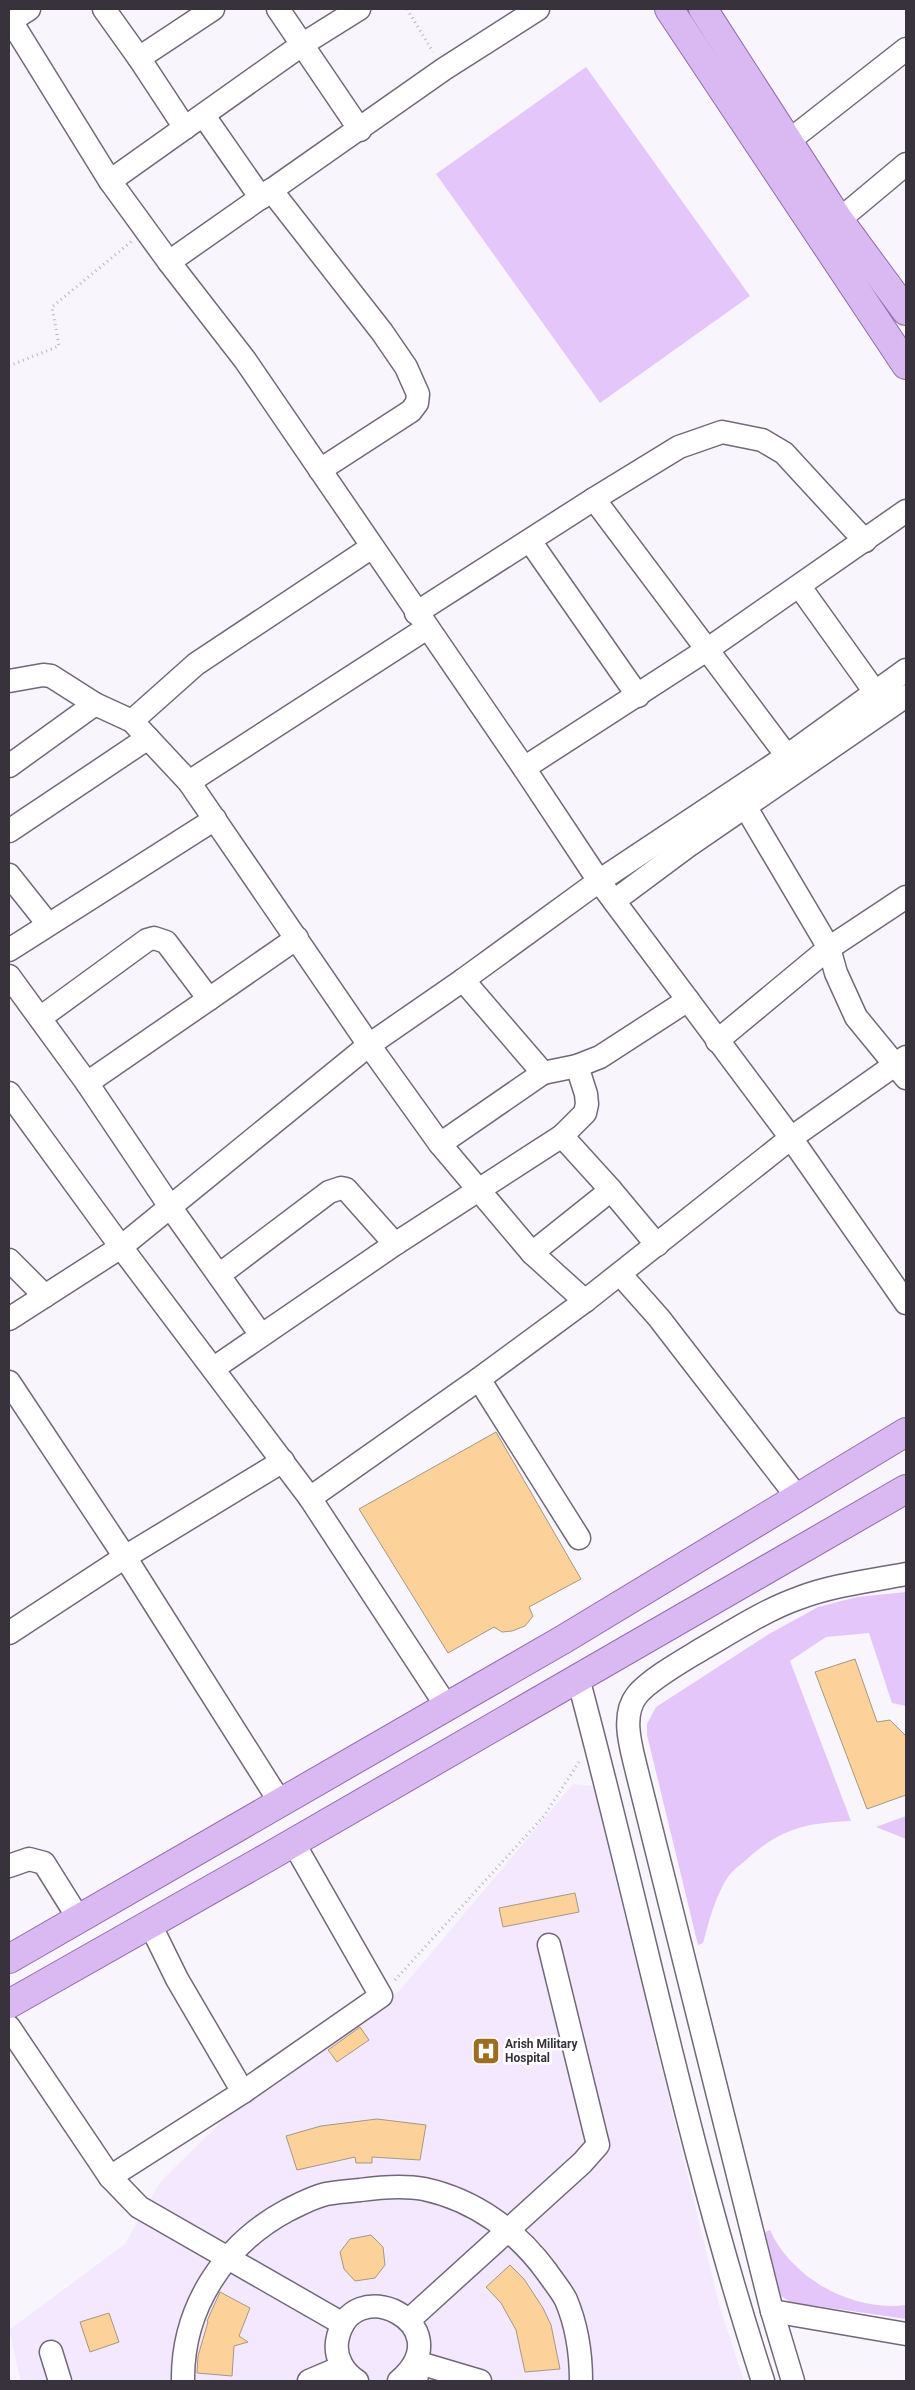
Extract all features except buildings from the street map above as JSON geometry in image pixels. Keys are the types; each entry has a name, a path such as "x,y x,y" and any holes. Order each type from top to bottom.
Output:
{"main road":[{"path":"668,9 906,365"},
{"path":"703,9 790,140 839,220 906,311"},
{"path":"9,1959 447,1707 906,1432"},
{"path":"9,2004 906,1489"},
{"path":"168,1868 188,1902"}],"street":[{"path":"30,9 10,21 110,181 244,360 524,768 599,881 791,1138 906,1303"},
{"path":"104,9 140,58 185,128"},
{"path":"140,58 213,9"},
{"path":"278,9 360,130"},
{"path":"110,181 204,116 302,44 359,9"},
{"path":"169,262 360,130 444,69 538,9"},
{"path":"790,140 906,49"},
{"path":"204,116 266,194 382,332 406,368 418,394 417,403 411,411 320,470"},
{"path":"839,220 906,164"},
{"path":"189,782 422,620 530,541 679,446 722,432 762,440 784,453 865,541"},
{"path":"594,499 787,756"},
{"path":"524,768 708,649 800,587 906,511"},
{"path":"530,541 638,696"},
{"path":"132,721 196,664 372,547"},
{"path":"800,587 875,692"},
{"path":"9,1319 121,1247 369,1044 463,980 599,881 787,756 906,670"},
{"path":"9,680 43,675 51,676 95,704 132,721 189,782 440,1144 532,1253 585,1301"},
{"path":"614,901 688,846 906,696"},
{"path":"9,766 95,704"},
{"path":"9,831 148,738"},
{"path":"310,1498 479,1379 585,1301 791,1138 903,1067 856,1017 836,973 829,948 745,806"},
{"path":"9,950 215,818"},
{"path":"11,881 48,924"},
{"path":"717,1041 829,948 906,897"},
{"path":"40,1018 140,943 154,938 166,942 209,999"},
{"path":"88,1084 297,938"},
{"path":"9,976 88,1084 171,1208 261,1335"},
{"path":"463,980 543,1073"},
{"path":"440,1144 543,1073 577,1066 608,1052 688,1000"},
{"path":"214,1368 395,1244 562,1136 586,1113 586,1094 577,1066"},
{"path":"9,1093 121,1247 214,1368 310,1498 447,1707"},
{"path":"562,1136 657,1245"},
{"path":"219,1275 329,1192 341,1188 346,1189 395,1244"},
{"path":"532,1253 611,1190"},
{"path":"9,1260 46,1296"},
{"path":"620,1274 659,1318 798,1498"},
{"path":"479,1379 579,1538"},
{"path":"9,1382 125,1557 280,1802"},
{"path":"9,1632 125,1557 283,1461"},
{"path":"793,2381 772,2311 637,1772 629,1735 630,1712 637,1695 672,1666 763,1614 797,1598 828,1588 906,1574"},
{"path":"578,1678 705,2186 737,2301 763,2381"},
{"path":"110,2178 243,2092 381,1996 293,1842"},
{"path":"9,1866 29,1859 44,1864 79,1919"},
{"path":"150,1924 177,1979 243,2092"},
{"path":"409,2320 582,2163 598,2145 550,1945"},
{"path":"9,2027 110,2178 139,2207 343,2324"},
{"path":"183,2381 190,2326 195,2309 204,2290 227,2258 246,2238 272,2219 325,2194 396,2186 424,2189 460,2201 509,2229 536,2257 566,2300 581,2351 582,2381"},
{"path":"309,2381 347,2377 336,2346 343,2324 352,2315 363,2309 375,2306 388,2307 400,2312 409,2320 418,2340 416,2372"},
{"path":"772,2311 906,2334"},
{"path":"51,2352 60,2381"},
{"path":"399,2381 409,2373 416,2372 480,2381"}],"path":[{"path":"407,9 444,69"},
{"path":"9,366 59,346 52,306 145,230"},
{"path":"381,1996 544,1816 594,1738"}],"shaded area":[{"path":"586,67 750,296 600,403 436,174"},
{"path":"906,1592 906,1706 892,1703 869,1633 826,1637 790,1661 851,1821 821,1823 795,1829 759,1849 727,1878 710,1918 703,1943 698,1945 647,1735 647,1724 656,1707 769,1634 818,1607 857,1597"},
{"name":"Arish Military Hospital","path":"573,1784 593,1786 719,2304 744,2381 21,2381 9,2330 125,2244 160,2182 231,2112 401,1989"},
{"path":"906,1816 906,1839 876,1827"},
{"path":"770,2230 780,2248 809,2277 845,2297 865,2303 886,2306 906,2305 906,2319 790,2302 781,2296 765,2232"}],"place":[{"name":"Arish Military Hospital","path":"486,2051"}]}
